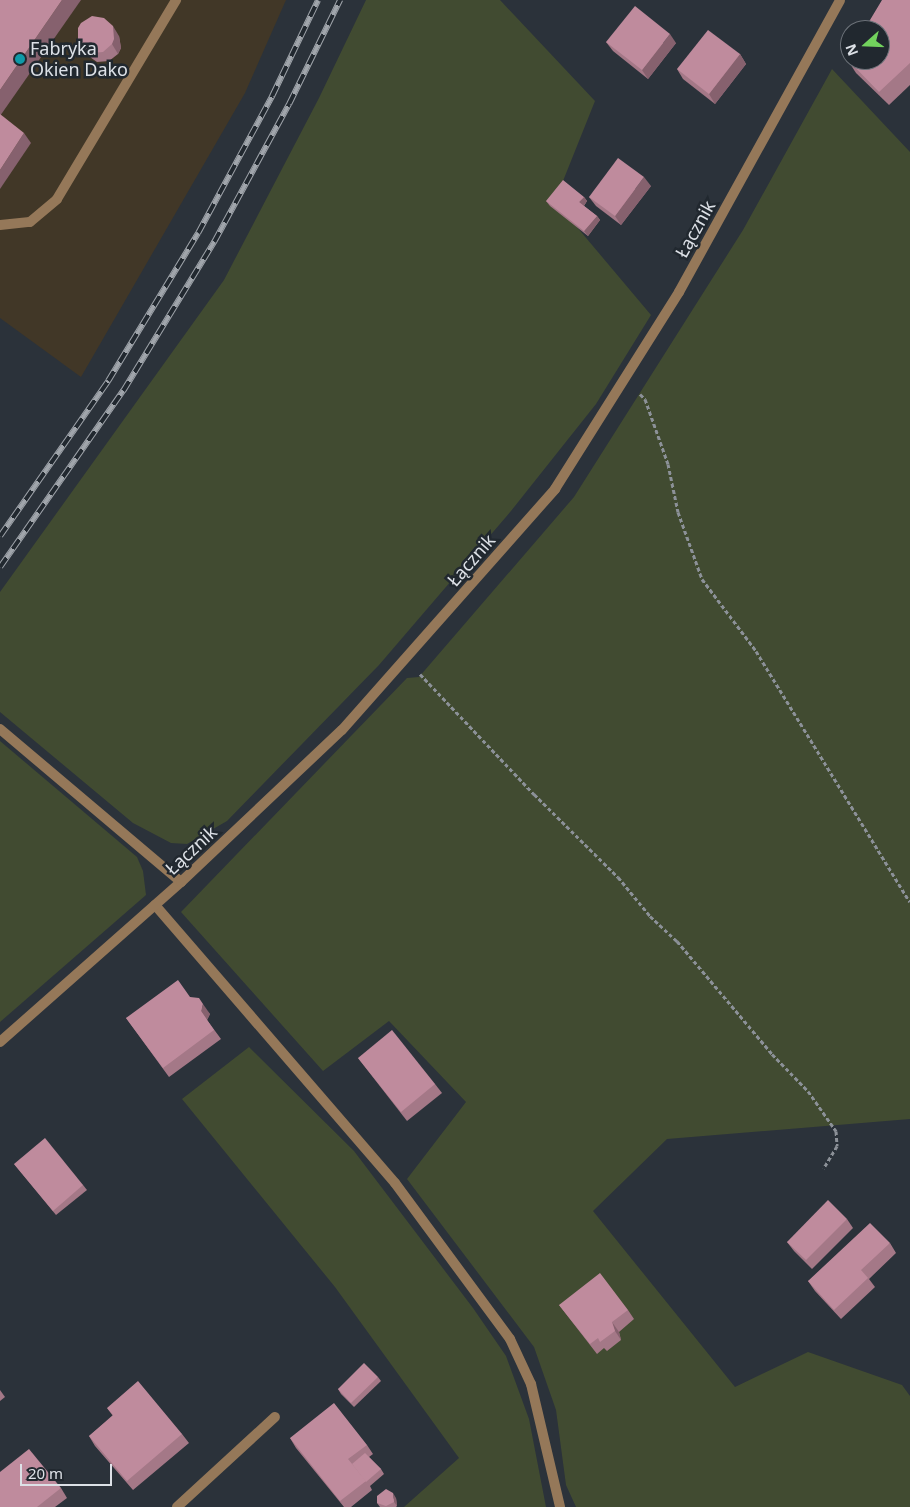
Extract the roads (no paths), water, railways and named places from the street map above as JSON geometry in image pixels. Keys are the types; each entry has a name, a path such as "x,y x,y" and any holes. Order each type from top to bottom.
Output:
{"street":[{"path":"0,225 30,222 56,199 176,0"},
{"name":"Łącznik","path":"0,1042 181,882 342,730 555,489 678,292 840,0"},
{"path":"0,730 181,882"},
{"path":"155,905 396,1182 510,1339 531,1384 560,1507"},
{"path":"177,1507 275,1417"}],"railway":[{"path":"0,536 108,381 198,233 272,96 318,0"},
{"path":"0,567 123,391 214,242 289,104 340,0"}],"place":[{"name":"Fabryka Okien Dako","path":"20,59"}]}
